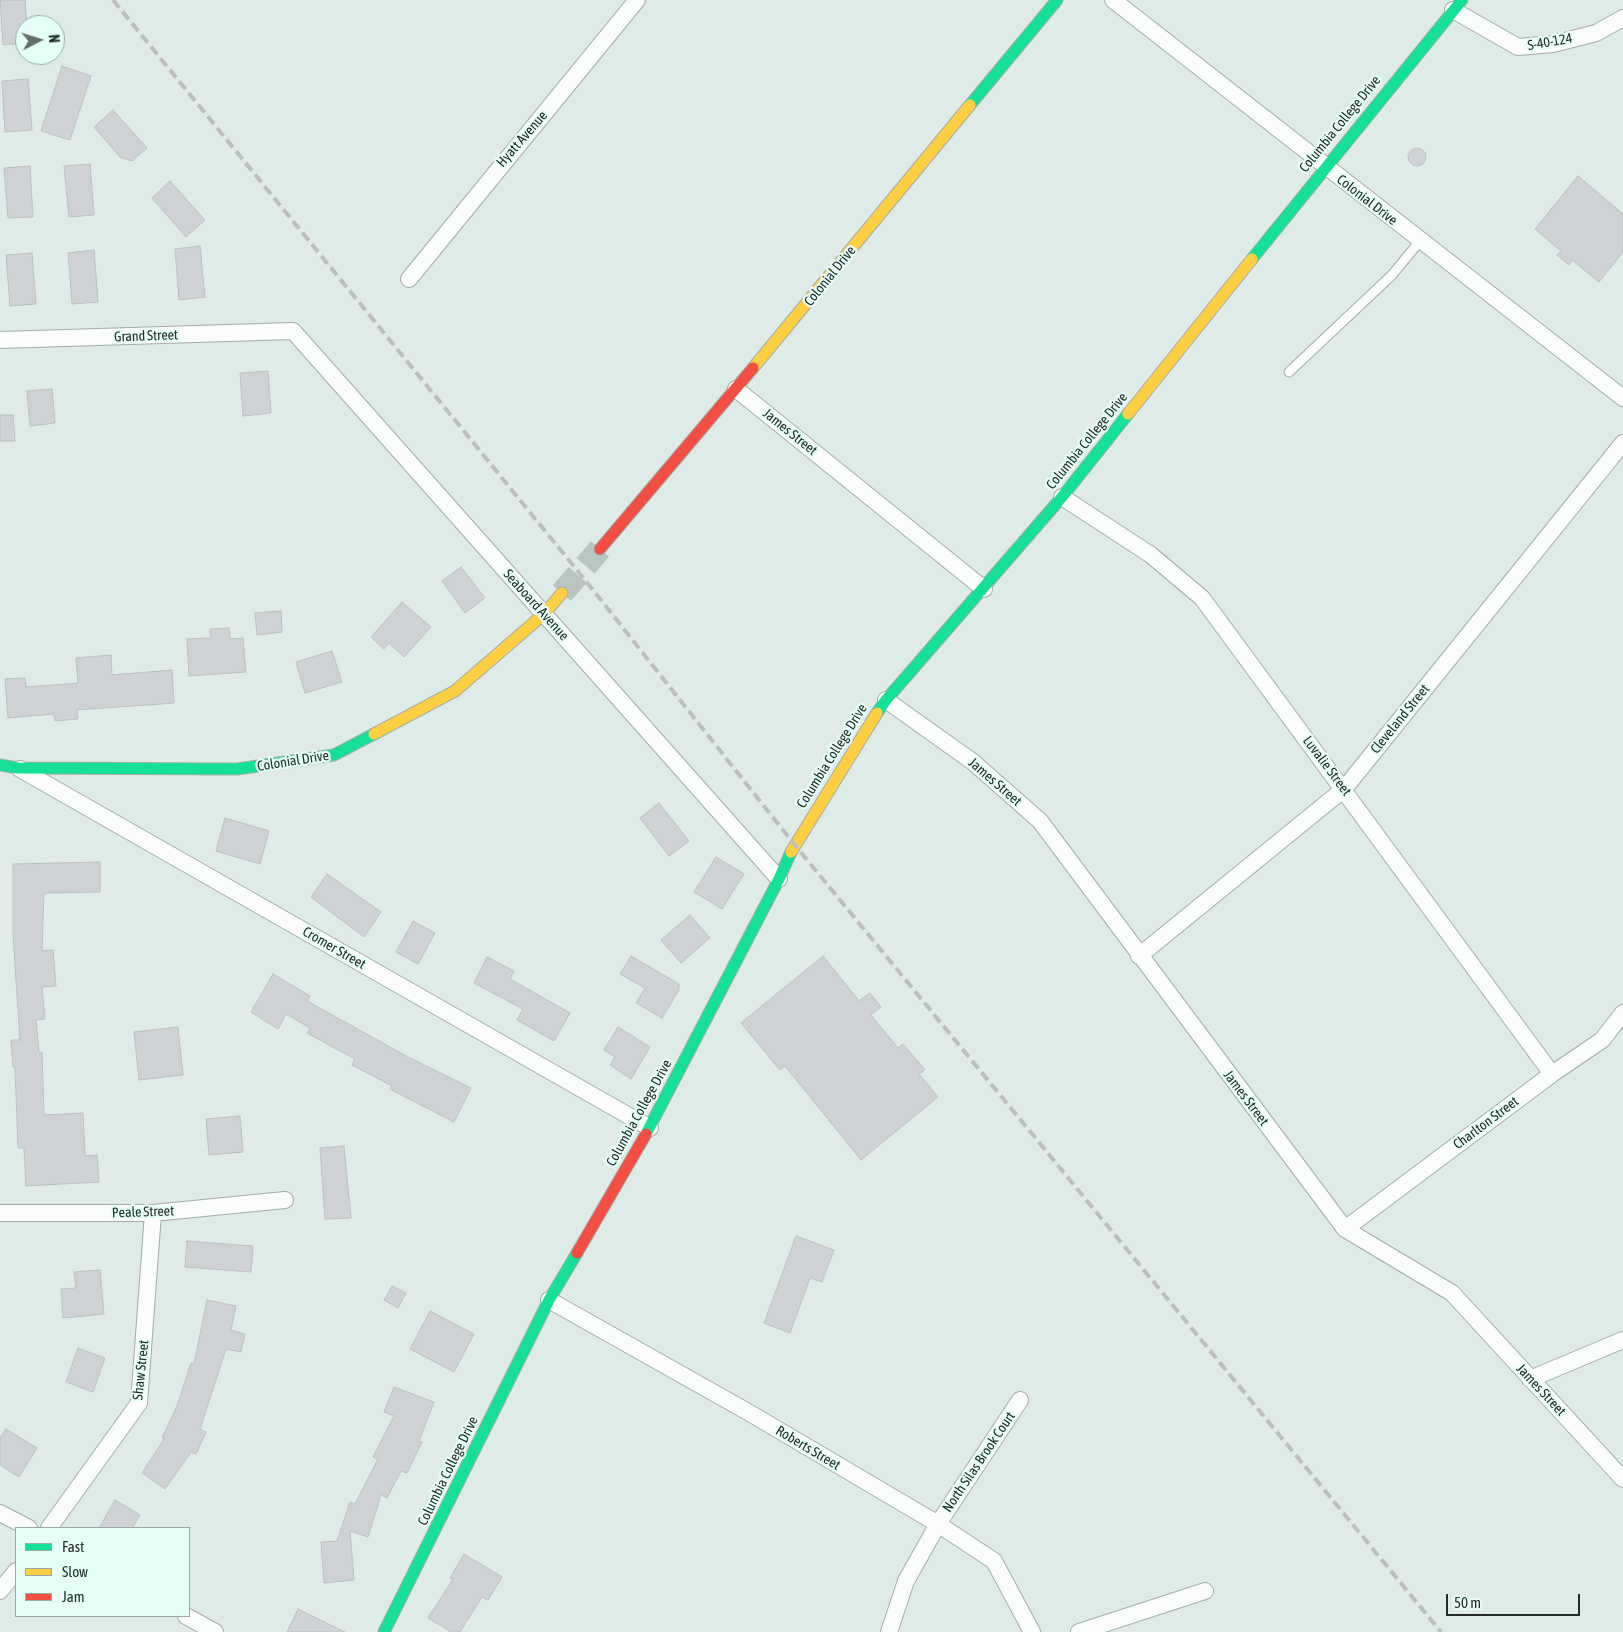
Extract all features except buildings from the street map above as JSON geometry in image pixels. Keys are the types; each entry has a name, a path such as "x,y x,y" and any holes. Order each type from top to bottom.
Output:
{"street":[{"name":"Hyatt Avenue","path":"408,280 637,0"},
{"name":"Colonial Drive","path":"600,549 736,389 1056,0"},
{"name":"Colonial Drive","path":"1113,0 1623,398"},
{"name":"Columbia College Drive","path":"388,1631 549,1300 650,1128 779,879 794,844 886,700 1062,497 1325,167 1458,5"},
{"name":"S-40-124","path":"1458,5 1518,47 1553,44 1596,33 1623,18"},
{"name":"Grand Street","path":"0,340 293,331"},
{"name":"Seaboard Avenue","path":"293,331 779,879"},
{"name":"James Street","path":"736,389 984,589"},
{"name":"Cleveland Street","path":"1139,956 1344,789 1623,443"},
{"name":"Luvalie Street","path":"1062,497 1151,555 1202,598 1552,1074"},
{"name":"Colonial Drive","path":"0,765 18,768 237,769 334,755 455,691 544,614 562,593"},
{"name":"James Street","path":"886,700 973,762 1040,822 1345,1229 1452,1293 1623,1479"},
{"name":"Cromer Street","path":"18,768 650,1128"},
{"name":"Charlton Street","path":"1345,1229 1552,1074 1602,1040 1623,1013"},
{"name":"Peale Street","path":"0,1213 153,1213 285,1200"},
{"name":"Shaw Street","path":"50,1527 140,1403 153,1213"},
{"name":"Roberts Street","path":"549,1300 748,1412 938,1524 994,1561 1032,1632"},
{"path":"1530,1378 1623,1340"},
{"name":"North Silas Brook Court","path":"889,1632 906,1581 938,1524 1020,1400"},
{"path":"0,1513 26,1527"},
{"path":"0,1591 15,1572"},
{"path":"1079,1632 1205,1591"},
{"path":"188,1617 215,1632"}],"lane":[{"path":"1289,372 1392,275 1420,241"}],"tunnel":[{"path":"562,593 600,549"}],"railway":[{"path":"113,0 585,580 794,844 1441,1632"}],"traffic: fast":[{"path":"970,105 1057,0"},
{"path":"1252,259 1462,0"},
{"path":"877,713 886,700 1062,497 1128,414"},
{"path":"0,765 18,768 237,769 334,755 374,734"},
{"path":"646,1134 779,879 791,852"},
{"path":"384,1632 549,1300 577,1253"}],"traffic: slow":[{"path":"753,368 970,105"},
{"path":"1128,414 1252,259"},
{"path":"374,734 455,691 544,614 562,593"},
{"path":"791,852 877,713"}],"traffic: jam":[{"path":"600,549 753,368"},
{"path":"577,1253 646,1134"}]}
